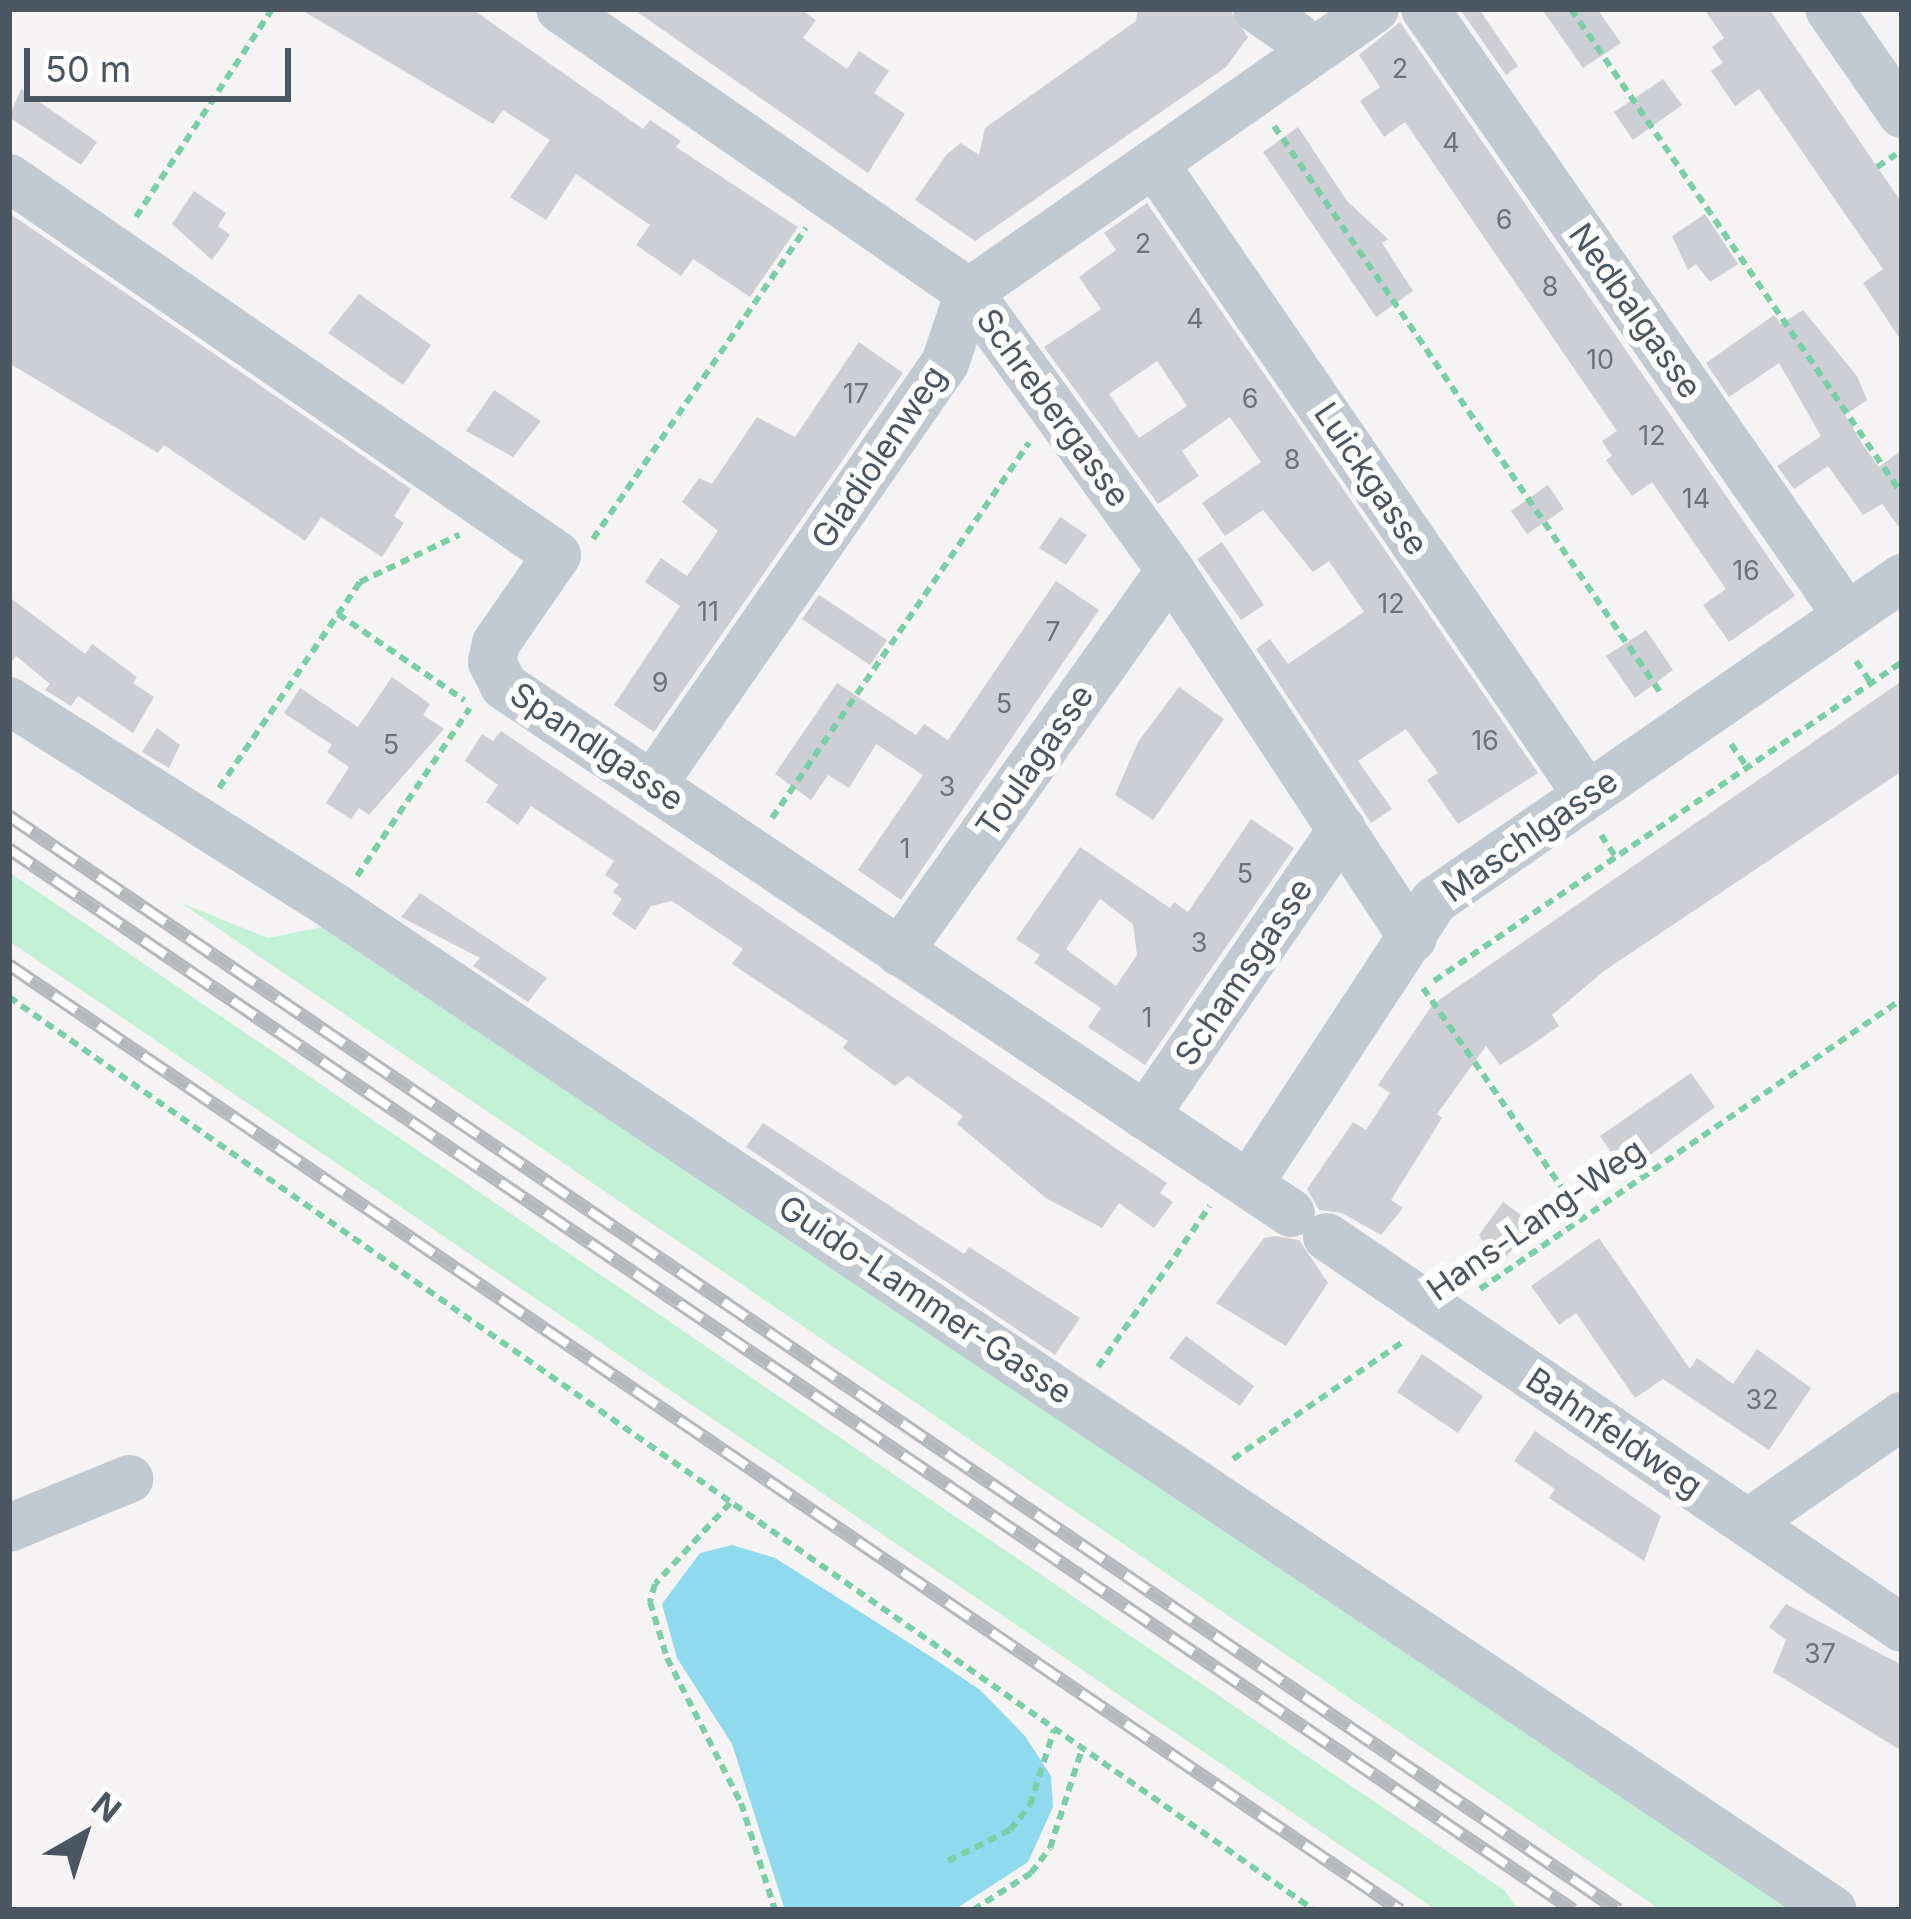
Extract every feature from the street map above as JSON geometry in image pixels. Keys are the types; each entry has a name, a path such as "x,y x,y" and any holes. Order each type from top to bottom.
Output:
{"street":[{"name":"Schrebergasse","path":"560,9 969,292 1170,570 1413,938"},
{"path":"969,292 1375,9"},
{"name":"Nedbalgasse","path":"1425,9 1846,630"},
{"path":"1829,9 1900,133"},
{"name":"Luickgasse","path":"1154,163 1588,795"},
{"path":"9,178 557,555"},
{"name":"Gladiolenweg","path":"653,784 945,363 969,292"},
{"name":"Spandlgasse","path":"557,555 496,643 494,669 504,686 1241,1179"},
{"name":"Toulagasse","path":"899,952 1170,570"},
{"name":"Maschlgasse","path":"1241,1179 1435,902 1588,795 1846,630 1902,578"},
{"name":"Guido-Lammer-Gasse","path":"9,701 336,908 1833,1910"},
{"name":"Schamsgasse","path":"1145,1116 1342,829"},
{"name":"Bahnfeldweg","path":"1241,1179 1902,1628"},
{"path":"1748,1523 1902,1416"},
{"path":"9,1528 129,1479"}],"path":[{"path":"113,251 272,9"},
{"path":"1570,9 1902,494"},
{"path":"1252,94 1675,713"},
{"path":"1877,167 1900,133"},
{"path":"557,555 586,550 811,220"},
{"path":"750,851 1042,426"},
{"path":"199,819 360,582 500,516"},
{"path":"336,908 472,705 338,614"},
{"path":"1846,630 1871,683"},
{"path":"1423,988 1902,662"},
{"path":"1723,731 1747,767"},
{"path":"1413,938 1423,988 1582,1217"},
{"path":"9,997 1314,1910"},
{"name":"Hans-Lang-Weg","path":"1199,1483 1902,999"},
{"path":"1075,1400 1241,1179"},
{"path":"730,1503 655,1584 650,1602 667,1658 741,1803 775,1910"},
{"path":"948,1861 989,1847 1020,1818 1054,1730"},
{"path":"973,1910 1031,1873 1050,1847 1082,1749"}],"green space":[{"path":"9,872 1504,1890 1518,1910 1436,1910 9,941"},
{"path":"181,903 268,938 332,925 1804,1910 1661,1910"}],"water":[{"path":"732,1545 775,1558 933,1658 980,1690 1025,1736 1051,1776 1053,1807 1028,1862 954,1910 785,1910 732,1744 677,1658 662,1604 700,1553"}],"building":[{"path":"300,9 472,9 643,129 650,120 681,141 676,147 798,227 750,297 693,259 681,276 636,245 650,225 576,174 546,220 510,197 550,140 503,110 493,124"},
{"path":"633,9 800,9 816,20 803,38 847,69 859,51 889,71 874,93 905,114 868,173"},
{"path":"1138,9 1229,9 1248,37 1226,67 975,241 915,200 947,154 961,143 979,155 985,128 1136,21"},
{"path":"1460,9 1479,9 1518,66 1506,75"},
{"path":"1542,9 1597,9 1621,43 1583,68"},
{"path":"1704,9 1769,9 1902,203 1902,342 1863,283 1883,269 1759,89 1735,106 1711,71 1723,63 1712,47 1724,38"},
{"path":"1400,22 1795,596 1729,642 1703,605 1726,589 1652,482 1632,496 1606,460 1612,456 1602,441 1617,431 1405,122 1384,137 1360,101 1380,87 1359,55"},
{"path":"1663,79 1682,105 1633,140 1614,112"},
{"path":"21,89 97,142 81,165 9,117"},
{"path":"1298,127 1347,201 1388,239 1382,243 1413,291 1376,317 1263,152"},
{"path":"194,191 226,213 218,226 230,235 212,260 172,224"},
{"path":"1147,203 1538,773 1458,824 1427,780 1438,773 1406,729 1358,761 1392,809 1371,823 1256,649 1270,639 1288,664 1364,612 1329,561 1313,572 1263,510 1225,536 1202,503 1261,462 1230,417 1182,451 1199,476 1158,504 1044,347 1101,309 1079,277 1116,250 1104,233","holes":["1157,361 1187,406 1139,438 1109,394"]},
{"path":"9,213 411,489 394,516 404,523 382,557 321,517 305,541 164,445 158,453 9,363"},
{"path":"1705,214 1738,264 1710,282 1696,264 1688,270 1672,236"},
{"path":"359,294 431,345 403,385 328,333"},
{"path":"1803,310 1857,376 1867,400 1845,415 1863,445 1879,467 1902,450 1902,531 1882,504 1863,515 1828,466 1794,489 1777,466 1821,436 1779,363 1729,397 1706,363 1774,315 1781,324"},
{"path":"859,342 903,373 654,732 614,705 680,606 645,582 661,558 687,576 718,531 682,502 699,478 712,484 757,417 795,437"},
{"path":"494,390 541,421 513,457 466,431"},
{"path":"1548,485 1564,509 1527,534 1511,511"},
{"path":"1060,517 1087,535 1066,565 1039,548"},
{"path":"1222,542 1264,605 1241,620 1197,559"},
{"path":"1056,581 1099,610 901,900 858,870 923,775 876,744 849,788 828,775 811,800 775,774 837,683 916,735 924,724 948,740"},
{"path":"819,595 887,640 870,665 802,619"},
{"path":"9,597 85,654 92,644 137,677 133,683 154,697 133,733 78,696 71,706 45,690 50,684 16,656 9,666"},
{"path":"1646,630 1673,670 1635,698 1606,656"},
{"path":"392,677 430,704 423,715 444,729 369,815 359,808 351,819 326,803 349,767 327,752 332,745 284,713 300,688 358,727"},
{"path":"1902,681 1902,771 1604,971 1552,1015 1559,1026 1527,1048 1500,1065 1486,1046 1437,1114 1442,1118 1391,1200 1403,1208 1381,1235 1342,1213 1319,1210 1307,1189 1353,1122 1366,1130 1390,1093 1378,1085 1433,1004"},
{"path":"1179,687 1224,719 1153,820 1115,795 1138,742"},
{"path":"157,728 180,745 169,768 142,752"},
{"path":"501,731 1167,1183 1160,1193 1173,1202 1154,1228 1119,1203 1102,1228 1046,1198 957,1124 963,1116 908,1076 895,1086 843,1048 848,1041 732,964 743,949 672,901 651,906 635,930 612,914 622,899 613,892 619,884 605,875 614,861 531,806 518,825 486,802 498,785 465,761 482,734 493,741"},
{"path":"1251,819 1294,848 1145,1065 1088,1027 1101,1008 1034,963 1040,955 1016,939 1080,847 1170,908 1174,902 1188,912","holes":["1100,899 1133,924 1137,955 1116,986 1066,949"]},
{"path":"420,893 547,978 528,1002 473,966 480,958 401,917"},
{"path":"1691,1073 1715,1107 1626,1173 1600,1136"},
{"path":"763,1123 964,1254 969,1247 1080,1318 1055,1355 746,1147"},
{"path":"1503,1202 1535,1225 1497,1266 1479,1235"},
{"path":"1264,1238 1299,1240 1328,1283 1286,1346 1216,1303"},
{"path":"1599,1238 1690,1369 1697,1358 1733,1384 1757,1349 1811,1388 1769,1450 1663,1379 1635,1398 1576,1313 1559,1325 1531,1286"},
{"path":"1186,1336 1254,1386 1240,1406 1169,1358"},
{"path":"1422,1354 1483,1396 1458,1433 1397,1392"},
{"path":"1535,1431 1661,1516 1644,1561 1549,1498 1555,1489 1514,1461"},
{"path":"1786,1604 1902,1665 1902,1751 1773,1672 1786,1640 1769,1627"}],"railway":[{"path":"9,816 1618,1910"},
{"path":"9,849 1573,1910"},
{"path":"9,965 1400,1910"}]}
